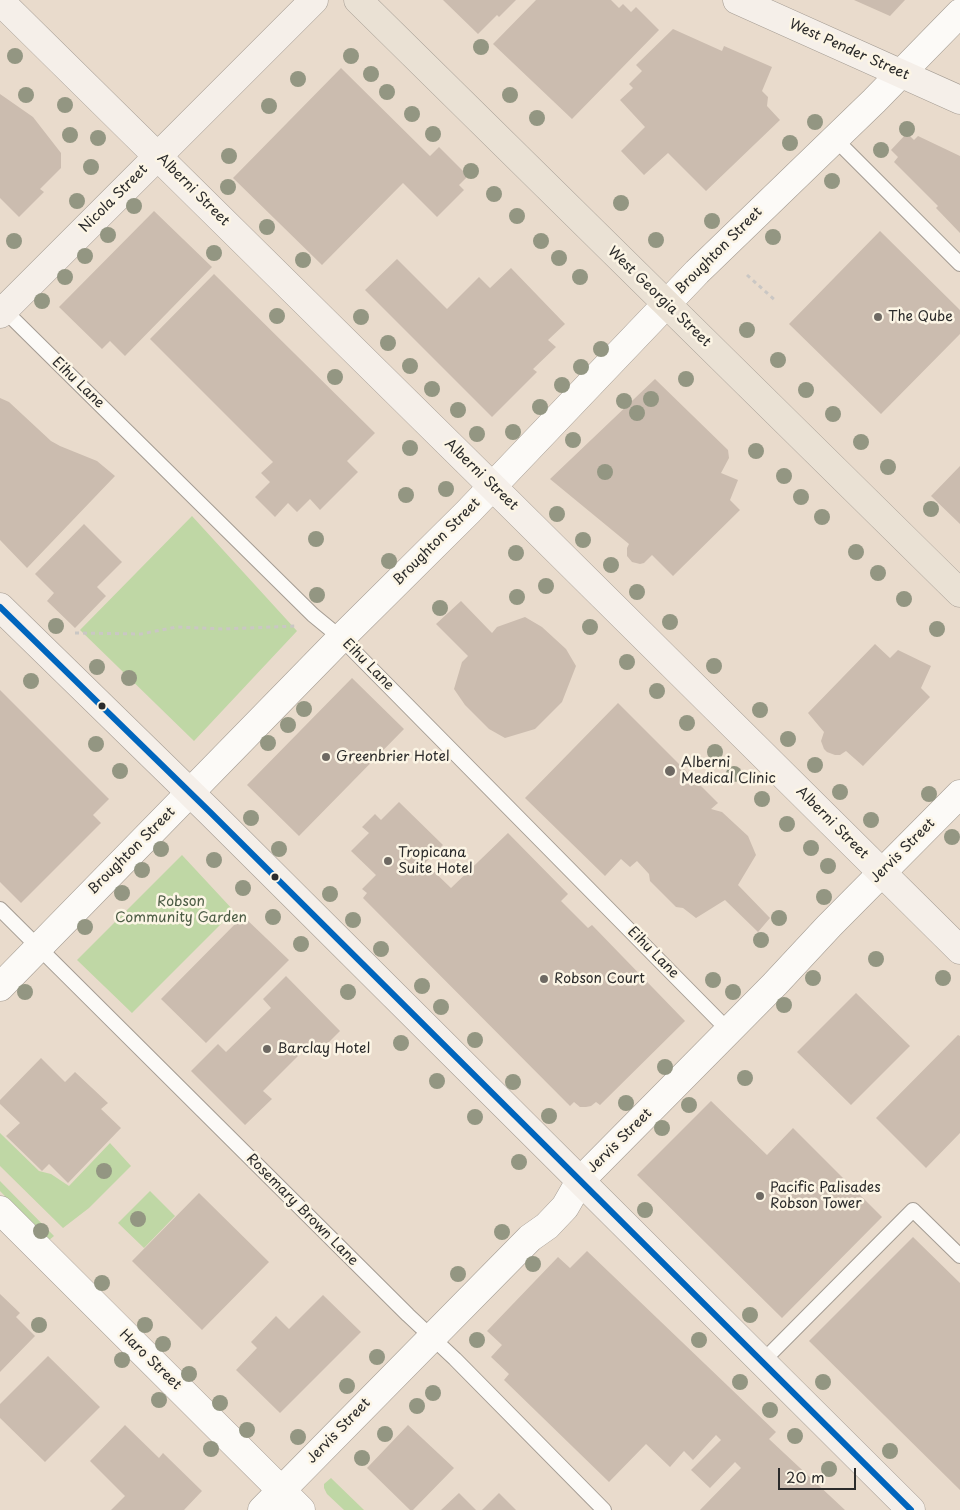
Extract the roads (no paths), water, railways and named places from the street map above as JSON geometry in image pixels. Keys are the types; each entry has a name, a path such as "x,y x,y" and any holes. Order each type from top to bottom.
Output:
{"highway":[{"name":"West Georgia Street","path":"358,0 960,593"}],"street":[{"name":"Nicola Street","path":"1,310 314,0"},
{"name":"West Pender Street","path":"737,0 960,100"},
{"name":"Alberni Street","path":"0,1 960,950"},
{"name":"Broughton Street","path":"0,986 341,638 492,487 666,304 902,73 960,13"},
{"path":"0,606 910,1510"},
{"name":"Jervis Street","path":"262,1510 530,1238 547,1226 565,1207 580,1182 960,794"},
{"name":"Haro Street","path":"0,1210 301,1510"}],"lane":[{"path":"834,138 960,264"},
{"name":"Eihu Lane","path":"1,310 320,621 341,638 729,1031"},
{"name":"Rosemary Brown Lane","path":"0,909 604,1510"},
{"path":"762,1362 913,1210 960,1256"}],"place":[{"name":"The Qube","path":"878,317"},
{"name":"Greenbrier Hotel","path":"326,757"},
{"name":"Alberni Medical Clinic","path":"670,771"},
{"name":"Tropicana Suite Hotel","path":"388,861"},
{"name":"Robson Court","path":"544,979"},
{"name":"Barclay Hotel","path":"267,1049"},
{"name":"Pacific Palisades Robson Tower","path":"760,1196"}],"park label":[{"name":"Robson Community Garden","path":"181,910"}]}
